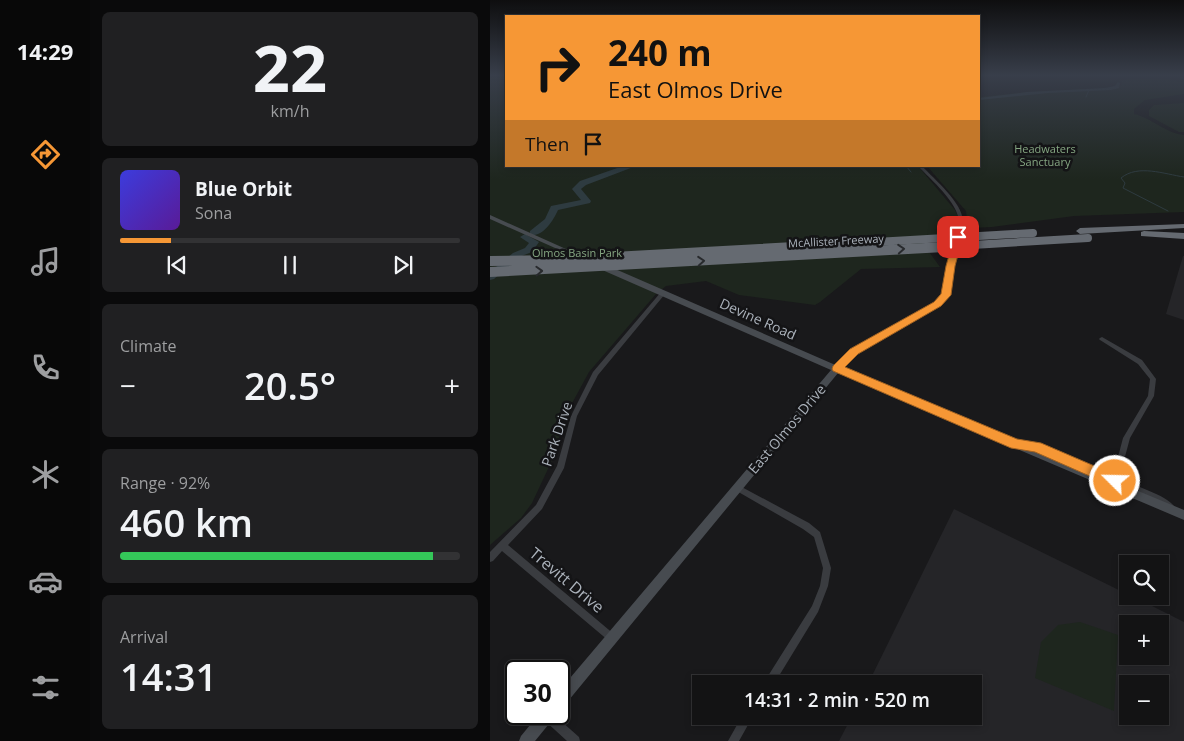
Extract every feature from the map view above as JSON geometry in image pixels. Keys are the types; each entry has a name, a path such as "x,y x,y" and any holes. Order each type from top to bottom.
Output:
{"highway":[{"name":"McAllister Freeway","path":"490,261 558,260 1184,225"},
{"name":"McAllister Freeway","path":"490,272 570,269 1144,234 1184,235"}],"street":[{"name":"East Olmos Drive","path":"570,689 854,352 937,304 946,295 950,266 958,237 960,216 954,204 921,167"},
{"name":"Devine Road","path":"490,217 838,369 1181,514"},
{"name":"Park Drive","path":"490,558 536,512 546,495 561,466 574,416 595,374 664,293"},
{"path":"1102,339 1140,362 1153,379 1151,396 1127,438 1115,481"},
{"name":"Devine Road","path":"1016,444 1036,447 1163,501 1181,514"},
{"path":"738,488 806,526 817,535 827,568 824,586 815,609 774,675"},
{"name":"Trevitt Drive","path":"503,546 612,638"},
{"path":"526,741 539,725"},
{"path":"559,725 575,741"},
{"path":"733,741 743,725"}],"shaded area":[{"path":"1184,256 1184,320 1166,314"},
{"path":"954,509 1119,590 1119,605 1150,605 1184,622 1184,741 839,741 847,725 982,725 982,675 872,675"}],"green space":[{"name":"Olmos Basin Park","path":"490,111 505,111 505,167 919,167 955,210 958,217 955,236 919,238 940,267 861,269 815,305 739,295 706,281 666,286 656,294 589,372 564,418 555,454 532,503 521,518 490,545"},
{"name":"Headwaters Sanctuary","path":"980,111 1134,111 1134,114 1177,134 1184,135 1184,212 1074,216 992,227 968,228 966,211 928,167 980,167"},
{"path":"1149,111 1184,111 1184,132 1179,132 1149,116"},
{"path":"1080,622 1118,635 1114,711 1035,678 1041,642 1058,625"}],"waterway":[{"path":"533,233 549,220 554,208 587,201 576,189 583,183 629,167"},
{"path":"907,167 911,172"},
{"path":"1168,211 1123,188 1125,183 1121,178 1128,174 1143,171 1184,177"},
{"path":"490,277 516,255 529,250 534,242 525,237"}],"route":[{"path":"958,237 950,266 949,286 946,295 937,304 873,342 861,347 838,369 1016,444 1036,447 1115,481"}]}
